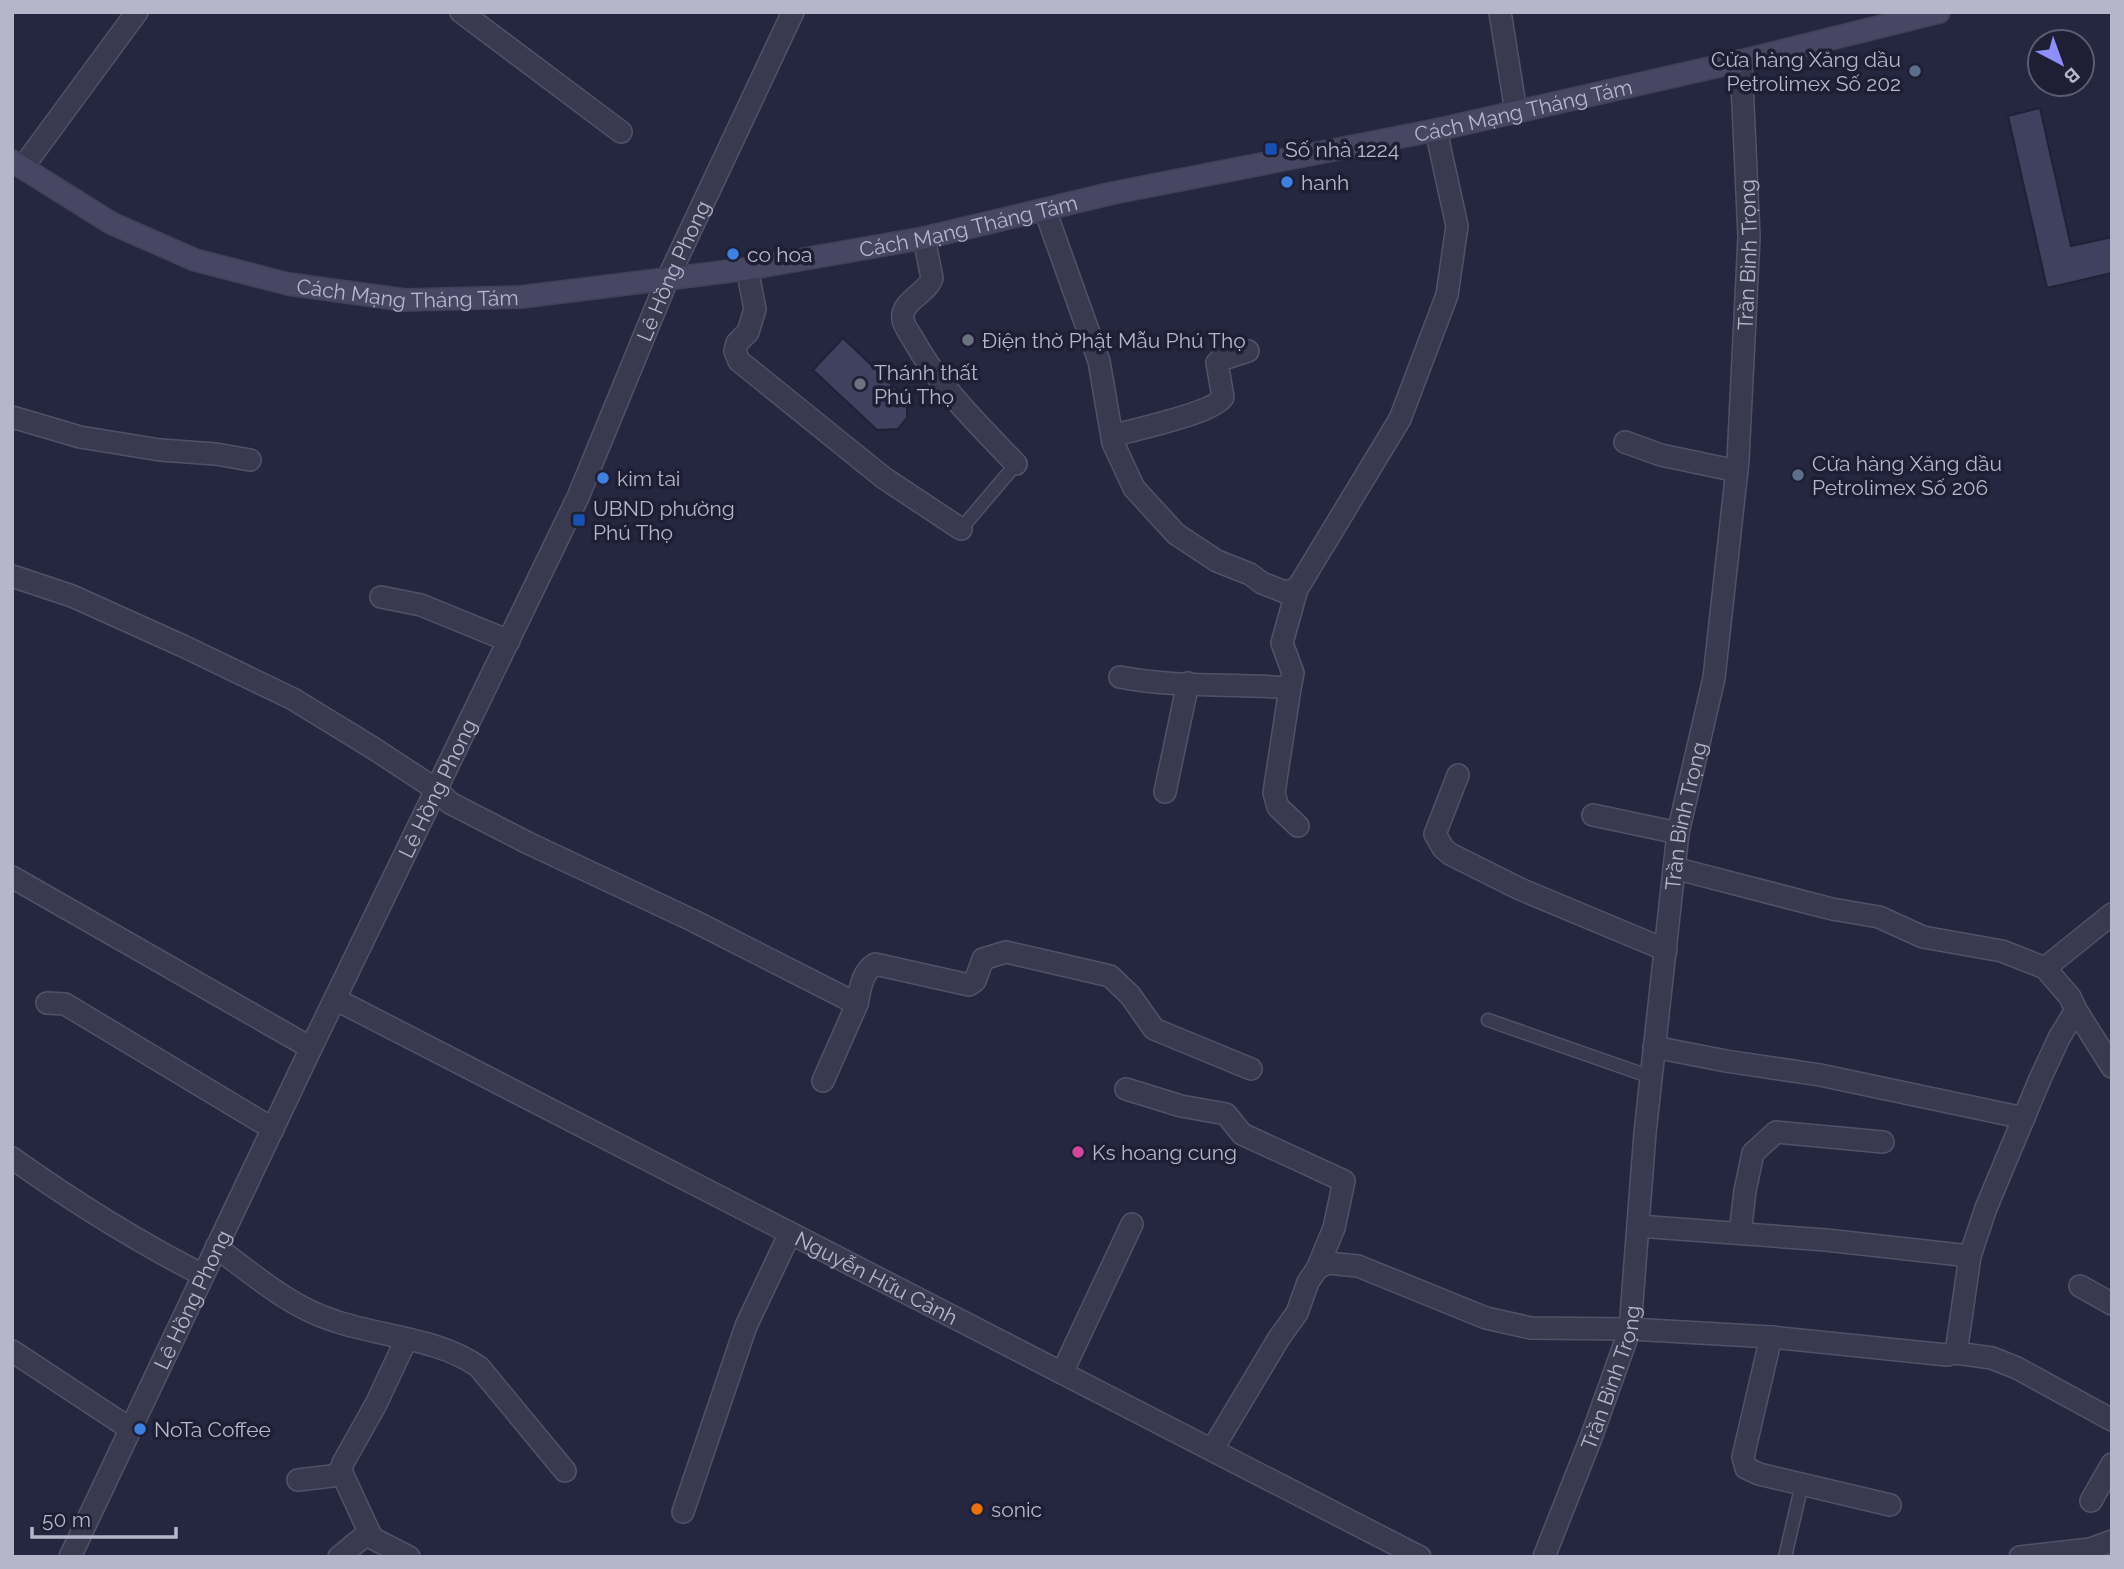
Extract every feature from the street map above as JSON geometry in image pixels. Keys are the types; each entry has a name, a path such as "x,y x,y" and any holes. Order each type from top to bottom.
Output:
{"main road":[{"name":"Cách Mạng Tháng Tám","path":"17,164 111,223 195,260 288,284 405,300 521,297 747,269 924,238 1113,193 1436,130 1741,61 1939,12"}],"street":[{"path":"17,164 137,12"},
{"path":"461,12 621,132"},
{"name":"Lê Hồng Phong","path":"70,1557 311,1048 578,497 668,278 793,12"},
{"path":"1500,12 1516,112"},
{"name":"Trần Bình Trọng","path":"1544,1557 1630,1329 1651,1077 1678,834 1714,678 1737,471 1749,237 1741,61"},
{"path":"1298,826 1278,807 1274,793 1293,673 1282,643 1297,589 1400,419 1447,295 1457,226 1436,130"},
{"path":"1045,209 1099,361 1112,436 1134,488 1176,534 1217,561 1285,592 1297,589"},
{"path":"924,238 932,278 930,284 906,307 903,321 921,353 955,401 1016,464"},
{"path":"747,269 755,309 748,332 737,343 735,351 739,361 884,478 961,529"},
{"path":"1112,436 1170,421 1218,404 1223,397 1217,363 1248,351"},
{"path":"12,417 80,437 160,450 216,454 250,460"},
{"path":"1625,442 1673,458 1737,471"},
{"path":"12,576 72,596 293,699 437,790 450,803 694,921 857,1004"},
{"path":"381,597 421,605 509,641"},
{"path":"1119,677 1153,683 1240,684 1290,688"},
{"path":"1165,793 1188,683"},
{"path":"1458,775 1435,834 1443,848 1520,889 1666,950"},
{"path":"1593,815 1678,834"},
{"path":"1674,868 1832,909 1879,917 1923,937 2002,951 2045,968 2070,997 2112,1067"},
{"path":"12,877 311,1048"},
{"path":"2045,968 2112,914"},
{"path":"823,1081 857,1004 864,977 871,966 875,964 969,985 975,981 983,959 1006,952 1110,976 1130,995 1154,1030 1251,1069"},
{"name":"Nguyễn Hữu Cảnh","path":"335,999 1420,1557"},
{"path":"47,1003 65,1003 273,1129"},
{"path":"1956,1353 1970,1255 1986,1208 2059,1038 2076,1010"},
{"path":"1654,1047 1820,1075 2024,1118"},
{"path":"1126,1089 1181,1106 1226,1114 1242,1134 1344,1181 1334,1228 1317,1269 1308,1282 1297,1313 1279,1338 1212,1450"},
{"path":"1740,1233 1753,1153 1776,1132 1883,1142"},
{"path":"12,1158 92,1213 203,1275"},
{"path":"1062,1373 1132,1224"},
{"path":"1638,1226 1970,1255"},
{"path":"683,1513 746,1326 790,1233"},
{"path":"216,1247 299,1308 336,1322 466,1357 479,1367 565,1471"},
{"path":"1317,1269 1327,1263 1357,1266 1486,1318 1531,1328 1630,1329 1771,1337 1992,1358 2017,1368 2112,1420"},
{"path":"2080,1286 2112,1304"},
{"path":"1771,1337 1743,1457 1746,1468 1759,1474 1889,1505"},
{"path":"406,1340 341,1471 368,1533 380,1544 409,1557"},
{"path":"12,1351 129,1428"},
{"path":"2091,1501 2112,1464"},
{"path":"298,1480 332,1476 341,1471"},
{"path":"339,1557 368,1533"},
{"path":"2020,1557 2096,1553 2112,1541"}],"lane":[{"path":"961,529 1016,464"},
{"path":"1488,1020 1651,1077"},
{"path":"1785,1557 1802,1484"}],"building":[{"path":"2040,108 2071,246 2112,237 2112,273 2047,288 2008,116"},
{"name":"Thánh thất Phú Thọ","path":"843,338 907,399 907,418 898,429 877,430 813,370"}],"place":[{"name":"Cửa hàng Xăng dầu Petrolimex Số 202","path":"1915,71"},
{"name":"Số nhà 1224","path":"1271,149"},
{"name":"hanh","path":"1287,182"},
{"name":"co hoa","path":"733,254"},
{"name":"Điện thờ Phật Mẫu Phú Thọ","path":"968,340"},
{"name":"Thánh thất Phú Thọ","path":"860,384"},
{"name":"Cửa hàng Xăng dầu Petrolimex Số 206","path":"1798,475"},
{"name":"kim tai","path":"603,478"},
{"name":"UBND phường Phú Thọ","path":"579,520"},
{"name":"Ks hoang cung","path":"1078,1152"},
{"name":"NoTa Coffee","path":"140,1429"},
{"name":"sonic","path":"977,1509"}]}
